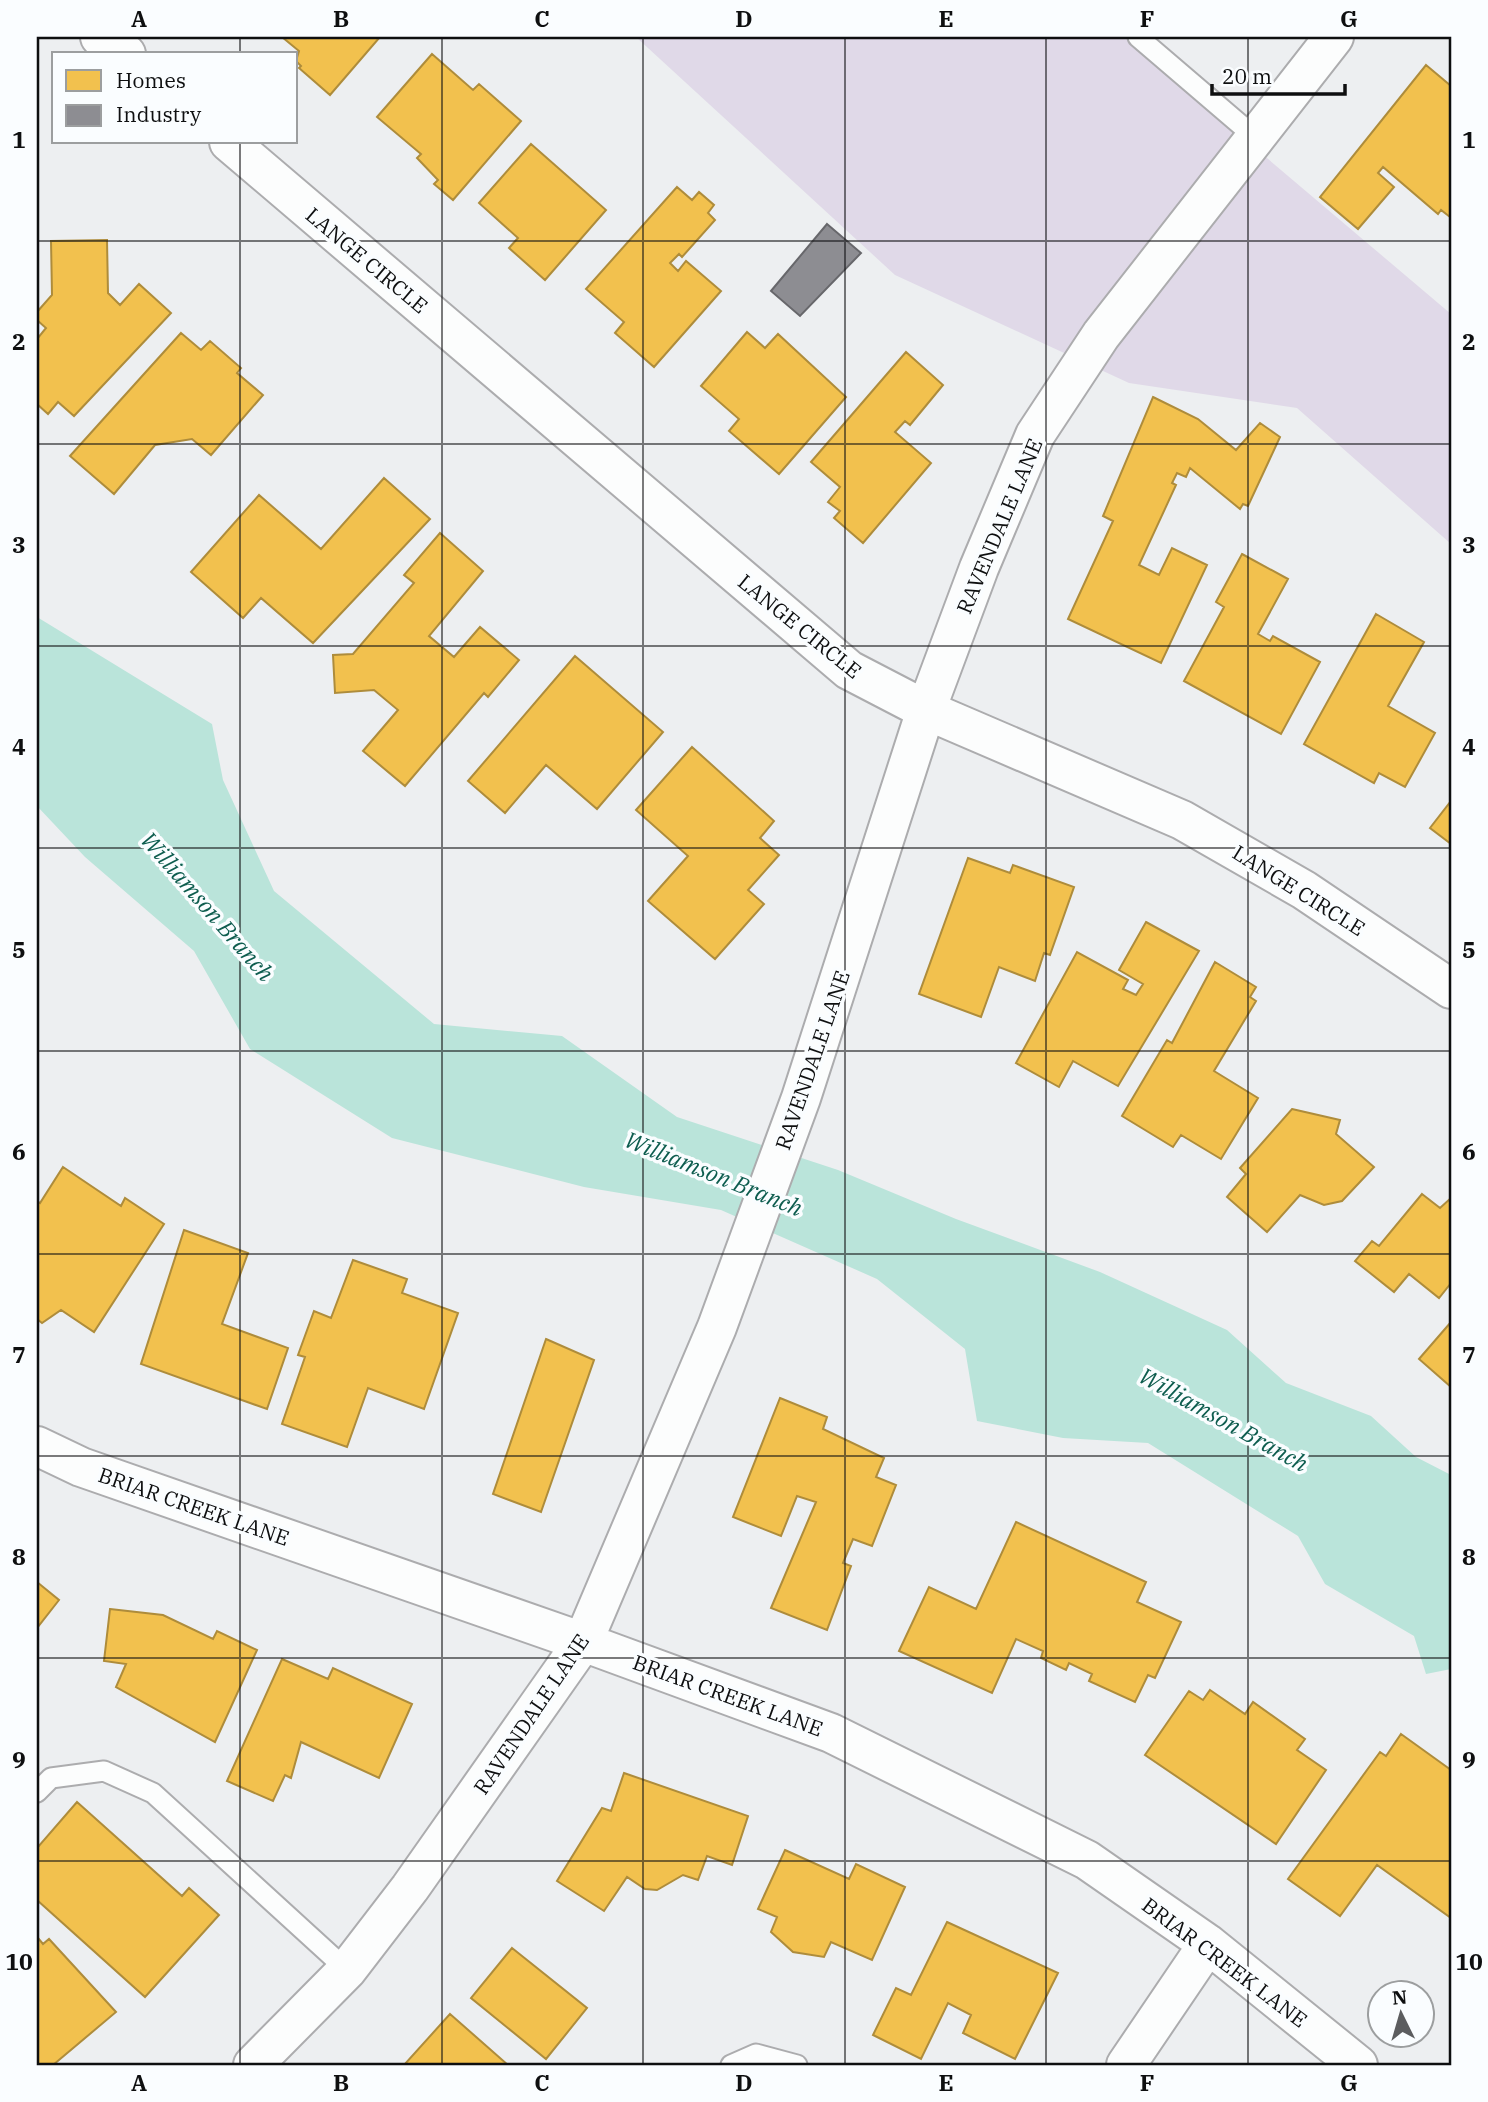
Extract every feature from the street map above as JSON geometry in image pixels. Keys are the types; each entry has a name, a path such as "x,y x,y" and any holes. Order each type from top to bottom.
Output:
{"street":[{"path":"100,37 122,52"},
{"name":"RAVENDALE LANE","path":"253,2065 347,1970 410,1888 583,1642 717,1327 801,1098 926,710 979,568 1035,435 1101,335 1334,37"},
{"name":"LANGE CIRCLE","path":"231,144 849,670 926,710 1182,820 1304,890 1451,989"},
{"name":"BRIAR CREEK LANE","path":"37,1446 81,1467 583,1642 831,1732 966,1797 1087,1860 1208,1944 1358,2065"},
{"path":"1126,2065 1208,1944"}],"lane":[{"path":"1138,37 1256,138"},
{"path":"37,1792 51,1778 104,1771 153,1793 347,1970"},
{"path":"731,2065 756,2054 797,2065"}],"shaded area":[{"path":"636,37 1124,37 1451,314 1451,544 1297,408 1129,383 895,275"}],"water":[{"name":"Williamson Branch","path":"37,617 212,724 223,780 274,891 434,1024 562,1036 677,1117 838,1170 956,1219 1100,1272 1227,1330 1286,1383 1371,1416 1416,1457 1451,1475 1451,1669 1426,1674 1414,1636 1325,1584 1298,1536 1148,1443 1063,1438 977,1421 965,1349 877,1279 721,1210 584,1187 392,1138 250,1049 194,951 85,857 37,806"}],"building: Homes":[{"path":"282,37 380,37 330,95 299,68 299,51"},
{"path":"432,54 473,90 479,84 521,121 453,200 434,184 438,180 417,158 421,154 377,117"},
{"path":"1426,65 1451,86 1451,216 1441,210 1438,214 1383,167 1378,173 1394,187 1358,229 1320,197"},
{"path":"531,144 606,210 545,280 509,248 518,238 479,203"},
{"path":"677,187 692,200 699,192 714,205 708,213 715,220 682,257 679,254 670,263 678,271 686,261 721,291 654,367 615,333 624,322 586,289"},
{"path":"107,240 108,293 120,305 139,284 171,313 74,416 58,402 48,414 37,404 37,339 46,328 37,320 37,312 52,295 51,241"},
{"path":"747,332 765,348 778,334 846,397 779,474 729,431 739,419 701,386"},
{"path":"181,333 201,350 210,341 241,368 237,373 263,395 211,455 192,439 155,445 114,494 70,456"},
{"path":"906,352 943,385 910,425 905,421 895,432 931,463 863,543 834,518 840,511 828,502 840,487 811,462"},
{"path":"1153,397 1198,419 1236,450 1260,423 1280,437 1248,506 1243,504 1240,509 1190,468 1186,477 1177,473 1172,483 1176,485 1139,565 1159,575 1172,548 1207,565 1161,663 1068,619 1113,521 1103,516"},
{"path":"384,478 430,519 313,643 261,598 243,618 191,572 259,495 321,549"},
{"path":"440,533 483,571 429,636 454,657 480,627 519,660 488,697 484,693 405,786 363,751 398,710 374,690 335,693 333,655 353,654 414,583 404,575"},
{"path":"1242,554 1288,579 1258,634 1270,641 1273,636 1320,662 1281,734 1184,681 1224,607 1216,602"},
{"path":"1376,614 1424,642 1388,706 1435,733 1405,787 1379,773 1374,783 1304,744"},
{"path":"575,656 663,732 597,809 546,765 505,813 468,781"},
{"path":"692,747 774,821 760,838 779,855 748,890 764,904 715,959 648,901 688,856 636,810"},
{"path":"1451,801 1451,844 1430,828"},
{"path":"968,858 1010,873 1013,865 1074,887 1050,955 1044,953 1035,981 999,967 981,1017 919,994"},
{"path":"1146,922 1199,951 1118,1086 1073,1061 1059,1087 1016,1063 1077,952 1128,980 1123,989 1136,995 1143,984 1119,970"},
{"path":"1215,962 1256,987 1250,997 1256,1001 1214,1071 1258,1098 1221,1159 1181,1135 1173,1147 1122,1116 1167,1040 1172,1043"},
{"path":"1292,1109 1340,1120 1336,1134 1374,1167 1342,1201 1324,1205 1300,1195 1267,1232 1227,1197 1246,1174 1240,1168"},
{"path":"63,1167 121,1206 125,1198 164,1224 94,1332 61,1310 42,1323 37,1319 37,1201 40,1203"},
{"path":"1422,1194 1440,1208 1451,1198 1451,1283 1439,1298 1409,1274 1394,1292 1355,1261 1372,1241 1379,1246"},
{"path":"184,1230 248,1253 222,1324 288,1348 267,1409 141,1364"},
{"path":"353,1260 407,1279 402,1293 458,1313 424,1409 368,1388 347,1447 282,1424 305,1357 298,1355 314,1311 331,1318"},
{"path":"1451,1322 1451,1387 1419,1359"},
{"path":"546,1339 594,1360 541,1512 493,1494"},
{"path":"780,1398 827,1417 823,1429 884,1458 876,1477 896,1485 872,1546 853,1539 843,1563 851,1566 827,1630 771,1608 816,1502 797,1496 781,1536 733,1517"},
{"path":"1016,1522 1146,1582 1137,1602 1181,1622 1155,1678 1148,1675 1135,1702 1089,1681 1092,1674 1069,1663 1066,1670 1041,1658 1043,1651 1016,1639 992,1693 899,1651 929,1587 976,1609"},
{"path":"37,1582 59,1600 37,1628"},
{"path":"110,1609 163,1615 213,1639 217,1631 257,1650 215,1742 116,1687 126,1664 104,1661"},
{"path":"282,1659 328,1679 333,1668 412,1704 379,1778 301,1742 291,1778 285,1775 273,1801 227,1781"},
{"path":"1210,1690 1245,1714 1253,1702 1305,1739 1297,1750 1326,1770 1276,1844 1145,1755 1189,1691 1203,1700"},
{"path":"1401,1734 1451,1770 1451,1918 1377,1865 1340,1916 1288,1879 1380,1752 1386,1756"},
{"path":"624,1773 748,1816 732,1865 707,1856 698,1880 683,1875 657,1890 645,1889 627,1877 604,1911 557,1881 602,1808 611,1811"},
{"path":"77,1802 182,1896 189,1888 219,1915 145,1997 37,1900 37,1848"},
{"path":"785,1850 849,1879 856,1864 905,1887 872,1960 831,1942 824,1957 793,1952 771,1932 777,1917 758,1909"},
{"path":"947,1922 1058,1973 1015,2059 963,2033 971,2015 948,2003 921,2059 873,2035 896,1988 911,1995"},
{"path":"38,1938 43,1944 49,1939 116,2012 53,2065 37,2065"},
{"path":"512,1948 587,2008 546,2059 471,1998"},
{"path":"450,2014 508,2065 404,2065"}],"building: Industry":[{"path":"827,224 861,253 800,316 771,291"}]}
